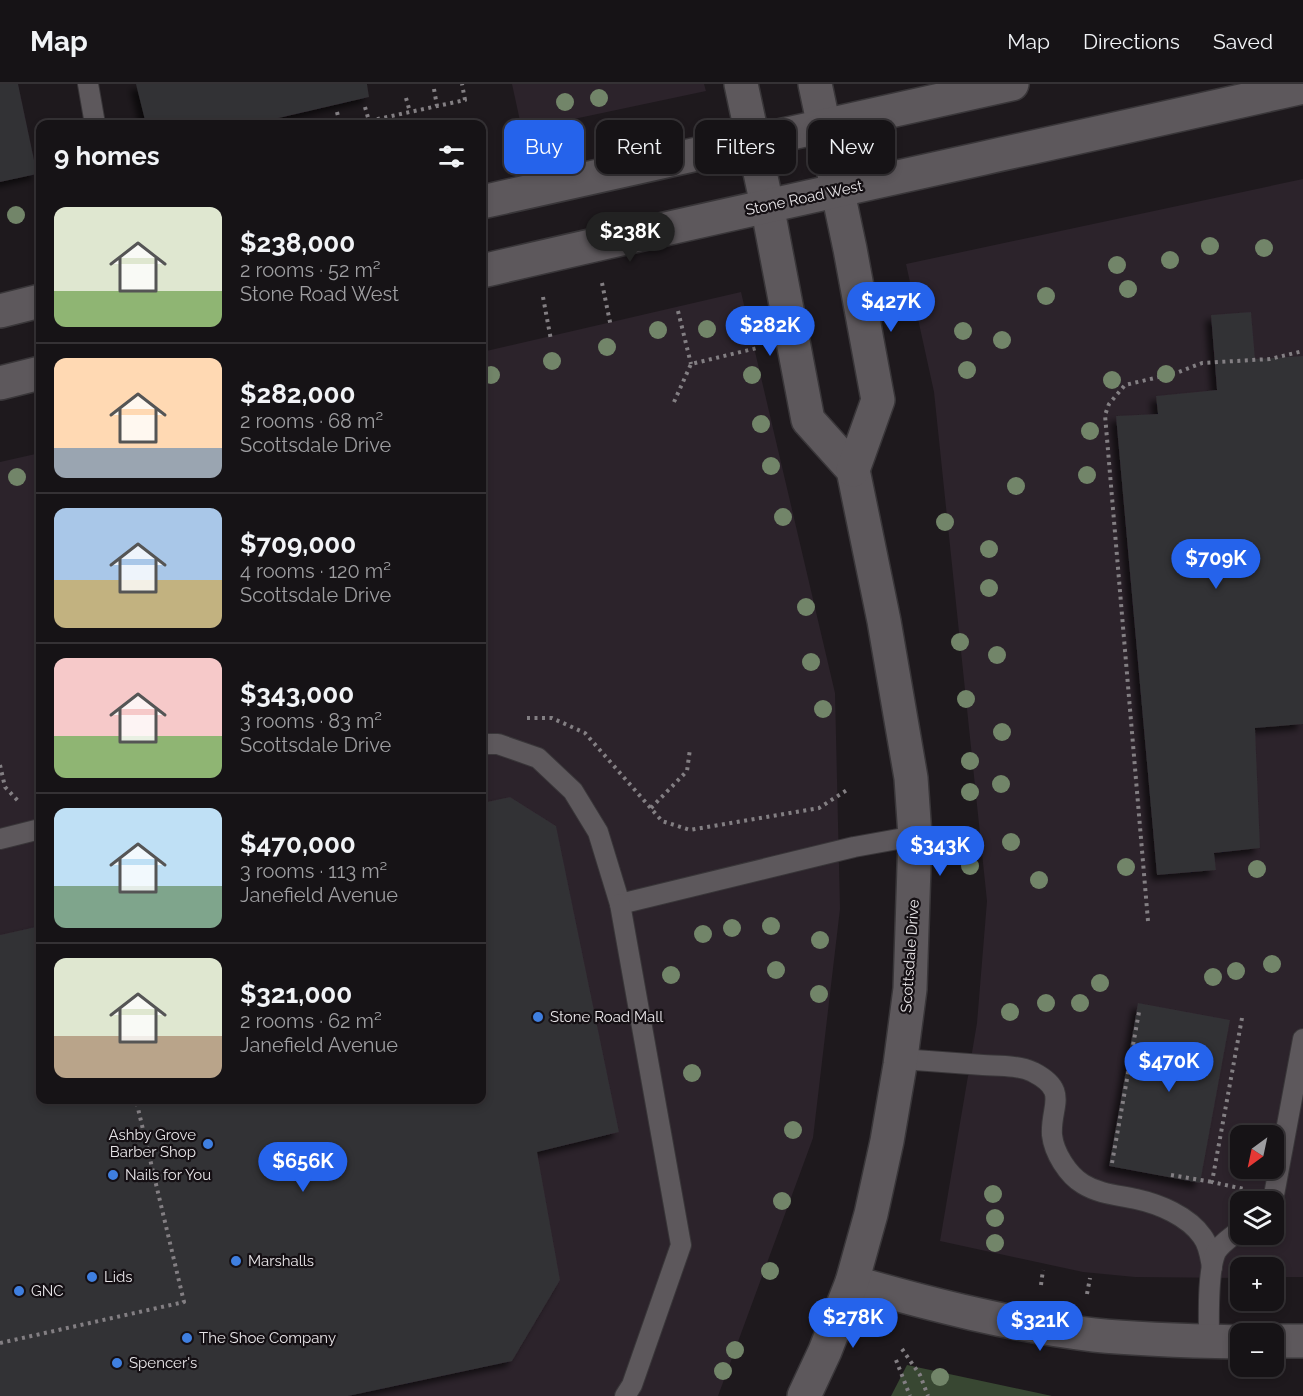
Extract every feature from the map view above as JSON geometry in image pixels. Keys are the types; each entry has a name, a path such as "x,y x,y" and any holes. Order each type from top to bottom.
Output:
{"street":[{"path":"741,84 749,120"},
{"path":"815,84 823,120"},
{"path":"851,120 1012,84"},
{"name":"Stone Road West","path":"486,270 767,205 1303,87"},
{"path":"486,201 695,154"},
{"path":"761,174 808,420 854,470 878,400 834,174"},
{"path":"0,311 36,302"},
{"path":"0,383 36,375"},
{"name":"Scottsdale Drive","path":"804,1396 825,1351 852,1282 871,1214 887,1141 910,989 915,836 911,778 884,621 854,470"},
{"path":"852,1282 1014,1322 1092,1335 1225,1341"},
{"path":"1284,1341 1303,1341"}],"lane":[{"path":"88,84 94,120"},
{"path":"486,744 498,744 538,758 573,791 598,832 620,904 681,1245 632,1385 625,1396"},
{"path":"0,839 36,831"},
{"path":"620,904 854,847 915,836"},
{"path":"1273,1191 1303,1039"},
{"path":"901,1059 1011,1067 1031,1072 1052,1088 1056,1097 1052,1136 1063,1163 1082,1183 1093,1189 1156,1204 1177,1215 1202,1236 1209,1251 1225,1341"},
{"path":"1212,1267 1216,1253 1230,1238"}],"path":[{"path":"374,120 465,100 462,84"},
{"path":"434,89 437,106"},
{"path":"406,98 410,112"},
{"path":"365,107 369,120"},
{"path":"337,112 339,120"},
{"path":"600,275 611,327"},
{"path":"541,290 551,340"},
{"path":"674,402 691,364 678,311"},
{"path":"691,364 760,348"},
{"path":"1148,921 1106,415 1109,404 1125,385 1176,373 1202,363 1270,359 1303,351"},
{"path":"517,718 552,718 585,733 662,821 690,830 819,808 847,790"},
{"path":"651,808 687,771 690,749"},
{"path":"0,765 5,787 21,804 28,806"},
{"path":"1123,1165 1112,1163 1139,1011"},
{"path":"1212,1182 1242,1018"},
{"path":"0,1343 184,1302 137,1104"},
{"path":"1167,1174 1246,1191"},
{"path":"1041,1285 1043,1270"},
{"path":"1087,1294 1090,1278"},
{"path":"902,1349 920,1375 928,1396"},
{"path":"896,1360 910,1396"}],"shaded area":[{"path":"512,84 704,84 706,91 569,120 520,120"},
{"path":"1303,179 1303,1277 1284,1277 1284,1257 1230,1257 1230,1278 1135,1277 1083,1272 940,1241 977,1023 987,901 934,392 906,264"},
{"path":"741,292 835,693 840,909 813,1138 718,1396 0,1396 0,462 36,454 36,1104 486,1104 486,351"}],"green space":[{"path":"907,1365 1052,1396 891,1396"}],"building":[{"path":"0,84 18,84 36,174 0,182"},
{"path":"136,84 367,84 369,97 270,120 145,120"},
{"path":"1251,312 1255,359 1303,356 1303,724 1255,728 1260,848 1214,853 1216,870 1157,875 1116,416 1158,414 1156,396 1217,390 1211,315"},
{"name":"Stone Road Mall","path":"510,797 556,826 619,1132 537,1152 560,1280 512,1361 348,1396 0,1396 0,935 36,927 36,1104 486,1104 486,802"},
{"path":"1138,1003 1230,1020 1200,1183 1109,1166"}],"place":[{"name":"Stone Road Mall","path":"538,1017"},
{"name":"Ashby Grove Barber Shop","path":"208,1144"},
{"name":"Nails for You","path":"113,1175"},
{"name":"Marshalls","path":"236,1261"},
{"name":"Lids","path":"92,1277"},
{"name":"GNC","path":"19,1291"},
{"name":"The Shoe Company","path":"187,1338"},
{"name":"Spencer's","path":"117,1363"}]}
